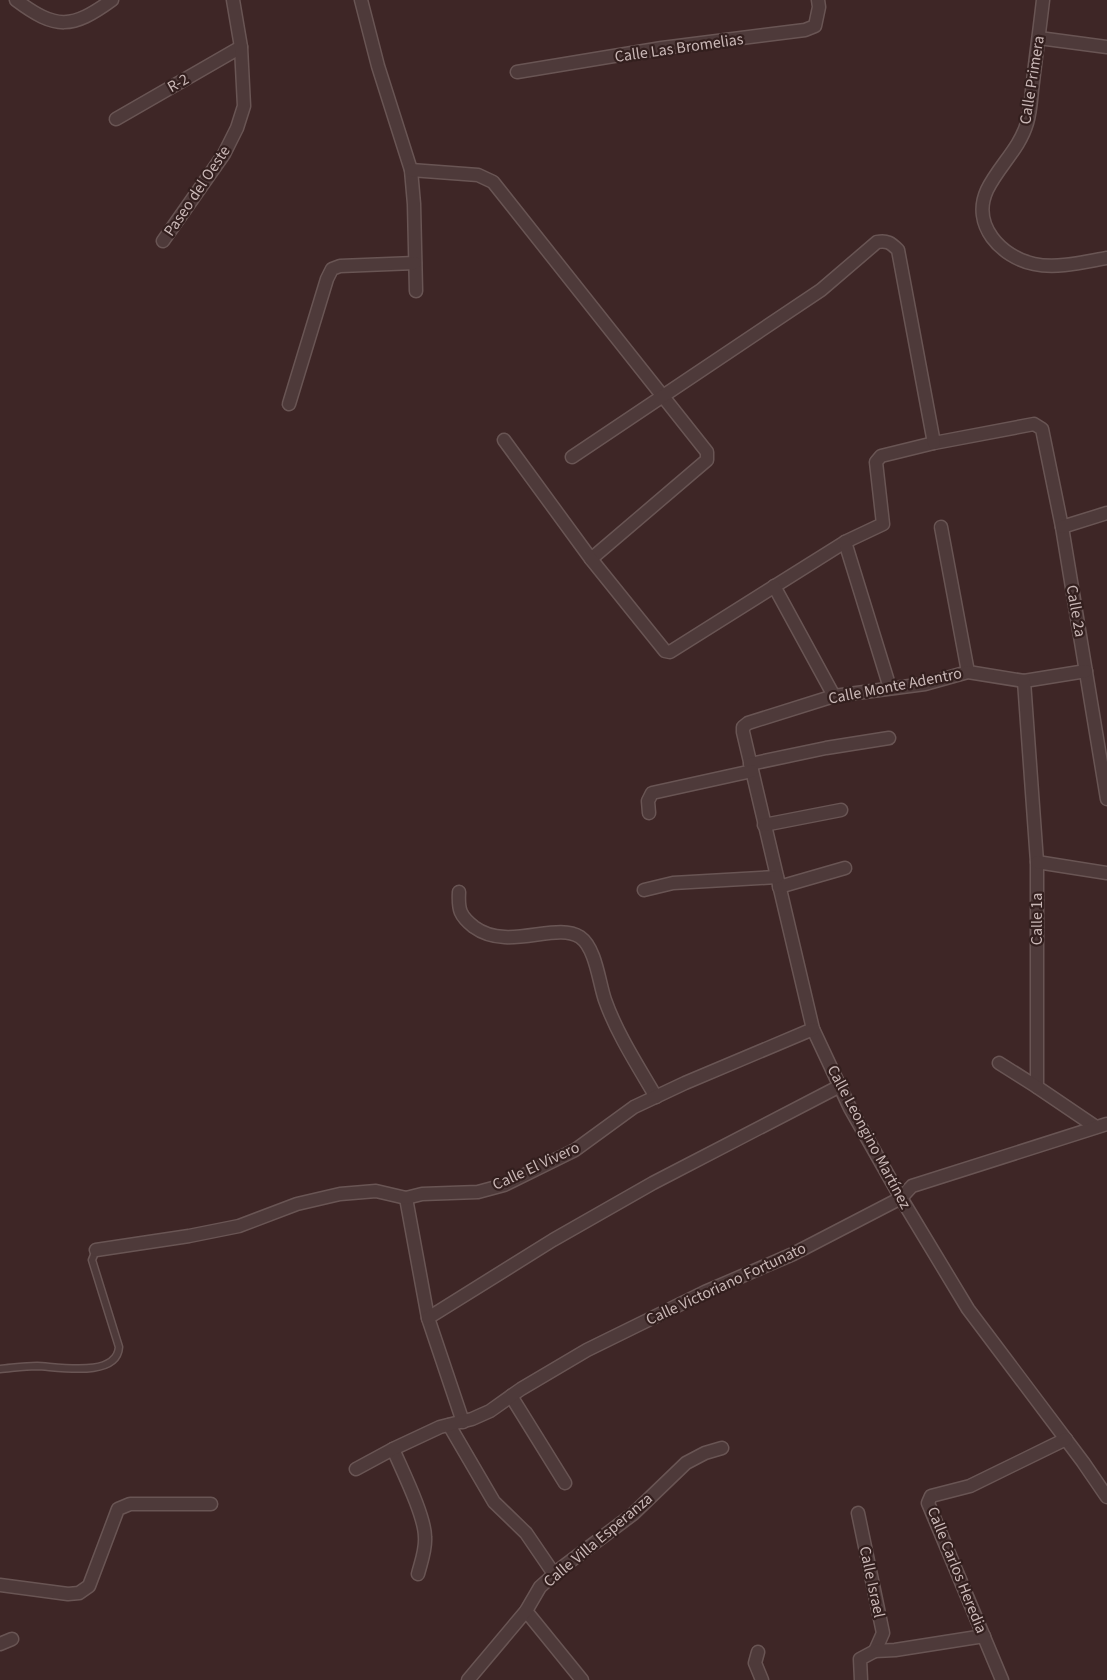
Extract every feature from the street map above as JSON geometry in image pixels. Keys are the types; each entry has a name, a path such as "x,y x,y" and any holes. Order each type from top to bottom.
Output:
{"street":[{"path":"16,0 39,17 57,23 74,22 112,0"},
{"name":"Paseo del Oeste","path":"163,241 224,154 237,128 244,106 241,47 233,0"},
{"path":"361,0 378,66 411,170 416,291"},
{"name":"Calle Las Bromelias","path":"517,72 662,48 805,30 815,26 818,0"},
{"name":"Calle Primera","path":"1043,0 1027,124 1006,163 988,189 983,202 982,217 986,230 996,244 1015,257 1035,264 1056,265 1107,258"},
{"path":"1038,38 1107,47"},
{"name":"R-2","path":"116,119 241,47"},
{"path":"411,170 478,175 493,182 707,452 706,460 591,559"},
{"path":"504,440 591,559 665,651 670,652 845,542 883,524 876,462 878,458 934,443 898,250 892,243 877,242 821,290 572,457"},
{"path":"289,404 332,269 340,266 416,263"},
{"name":"Calle 2a","path":"934,443 1034,424 1042,429 1062,527 1107,799"},
{"path":"1062,527 1107,513"},
{"path":"941,527 968,672"},
{"path":"845,542 890,688"},
{"path":"774,586 834,696"},
{"name":"Calle Monte Adentro","path":"743,727 748,723 834,696 926,684 968,672 1024,681 1086,671"},
{"name":"Calle 1a","path":"1024,681 1037,862 1037,1087"},
{"name":"Calle Leongino Martínez","path":"743,727 813,1029 850,1108 968,1309 1107,1497"},
{"path":"649,813 648,801 652,793 826,748 889,738"},
{"path":"764,825 841,810"},
{"path":"1037,862 1107,873"},
{"path":"644,890 673,883 778,882 845,868"},
{"path":"459,892 459,904 463,918 480,931 500,937 530,937 564,932 580,938 591,950 605,1001 624,1042 656,1097"},
{"name":"Calle El Vivero","path":"96,1250 239,1226 297,1204 339,1194 376,1191 406,1198 422,1194 478,1192 504,1185 575,1150 634,1107 813,1029"},
{"path":"999,1063 1101,1125"},
{"path":"428,1318 554,1240 653,1184 840,1086"},
{"name":"Calle Victoriano Fortunato","path":"356,1469 440,1427 463,1422 490,1411 587,1350 705,1292 793,1254 901,1198 912,1186 1101,1125"},
{"path":"406,1198 428,1318 463,1422"},
{"path":"511,1396 565,1483"},
{"path":"449,1425 494,1502 526,1533 554,1574"},
{"name":"Calle Carlos Heredia","path":"1002,1680 928,1503 931,1496 970,1485 1066,1439"},
{"name":"Calle Villa Esperanza","path":"468,1680 526,1611 540,1587 554,1574 633,1514 686,1463 705,1453 722,1448"},
{"path":"393,1449 421,1519 425,1536 418,1574"},
{"path":"0,1586 68,1594 79,1593 89,1586 118,1509 122,1506 130,1504 211,1504"},
{"name":"Calle Israel","path":"858,1513 883,1633 875,1651"},
{"path":"526,1611 582,1680"},
{"path":"857,1678 860,1659 875,1651 984,1636"},
{"path":"0,1644 12,1639"},
{"path":"758,1652 755,1663 762,1680"}],"lane":[{"path":"0,1369 34,1366 90,1368 113,1362 119,1354 119,1347 92,1260 96,1250"}]}
